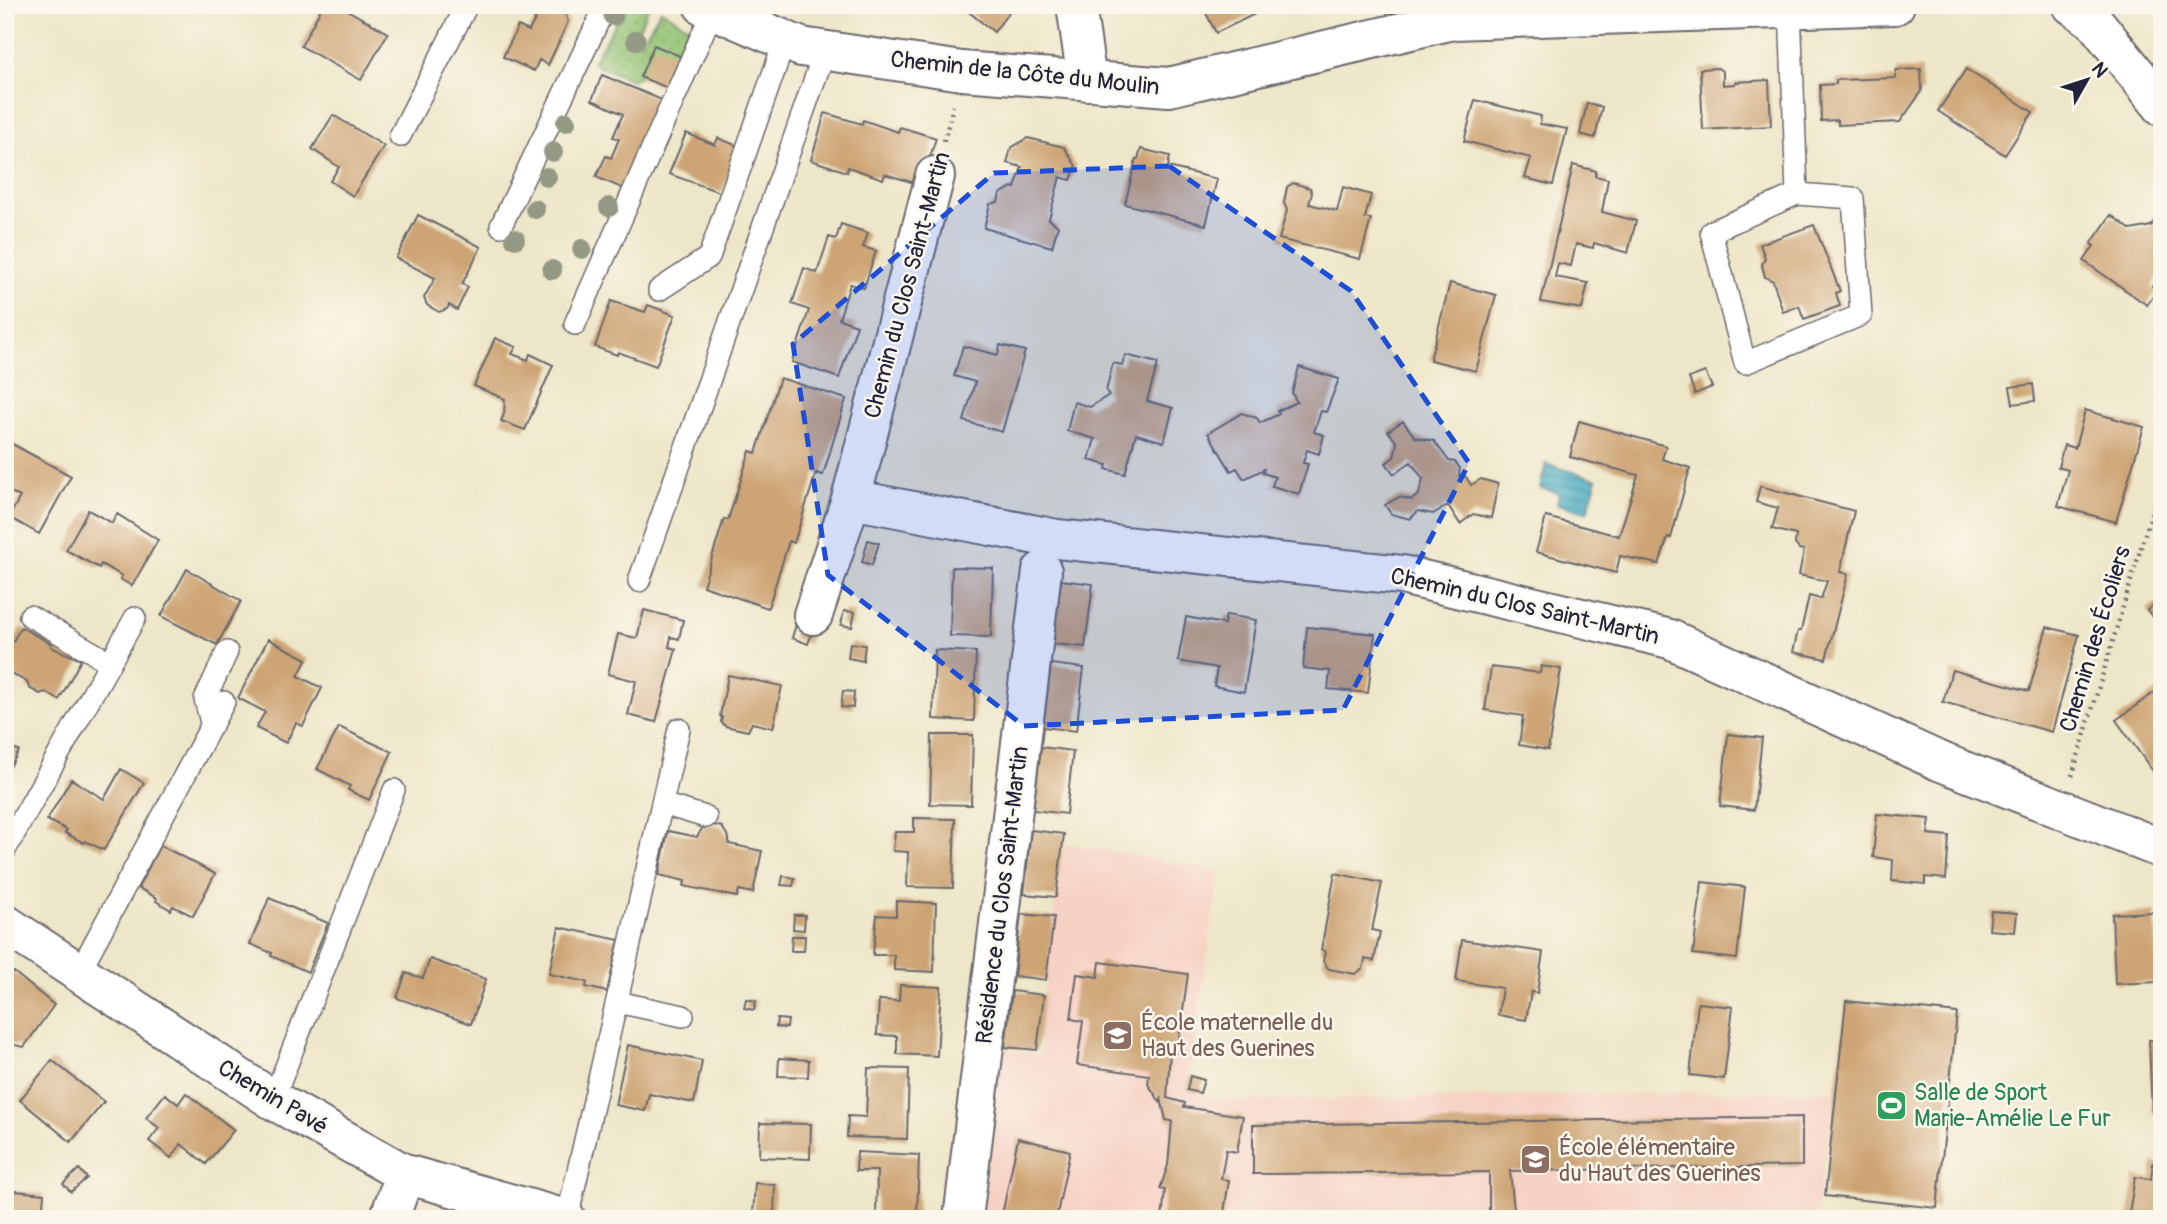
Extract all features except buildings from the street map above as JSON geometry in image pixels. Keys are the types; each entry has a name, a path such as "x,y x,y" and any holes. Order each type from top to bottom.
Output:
{"street":[{"path":"1076,5 1087,81"},
{"name":"Chemin de la Côte du Moulin","path":"708,8 801,47 962,71 1168,87 1453,20 1669,9 1895,5"},
{"path":"2072,5 2094,21 2162,106"},
{"name":"Chemin du Clos Saint-Martin","path":"813,615 851,499 935,176"},
{"name":"Chemin du Clos Saint-Martin","path":"851,499 1056,539 1402,575 1670,639 1939,761 2162,849"},
{"name":"Résidence du Clos Saint-Martin","path":"963,1219 1042,571"},
{"name":"Chemin Pavé","path":"5,924 273,1100 405,1174 566,1219"},
{"path":"389,1219 405,1174"}],"lane":[{"path":"400,136 467,5"},
{"path":"501,226 606,5"},
{"path":"575,324 708,8"},
{"path":"1790,8 1797,194"},
{"path":"659,290 709,257 785,40"},
{"path":"639,581 825,50"},
{"path":"1797,194 1853,198 1861,315 1745,363 1711,232 1797,194"},
{"path":"30,616 109,662"},
{"path":"5,850 135,618"},
{"path":"212,726 205,699 227,652"},
{"path":"79,972 224,702"},
{"path":"566,1219 679,729"},
{"path":"273,1100 394,790"},
{"path":"662,804 706,817"},
{"path":"617,1002 683,1016"}],"path":[{"name":"Chemin du Clos Saint-Martin","path":"935,176 962,71"},
{"name":"Chemin des Écoliers","path":"2062,810 2162,478"}],"highlighted area":[{"path":"1169,166 1351,291 1469,463 1343,710 1024,726 828,575 793,344 994,173"}],"shaded area":[{"path":"1063,843 1220,871 1187,1089 1221,1101 1835,1091 1815,1219 980,1219 1001,1049 1040,1055 1040,1022"}],"green space":[{"path":"627,5 649,5 634,40 641,43 661,10 688,27 676,55 632,80 593,62 618,19 622,20"}],"water":[{"path":"1546,464 1597,479 1587,512 1557,504 1559,493 1540,488"}],"place":[{"name":"École maternelle du Haut des Guerines","path":"1118,1035"},
{"name":"Salle de Sport Marie-Amélie Le Fur","path":"1891,1105"},
{"name":"École élémentaire du Haut des Guerines","path":"1536,1160"}]}
